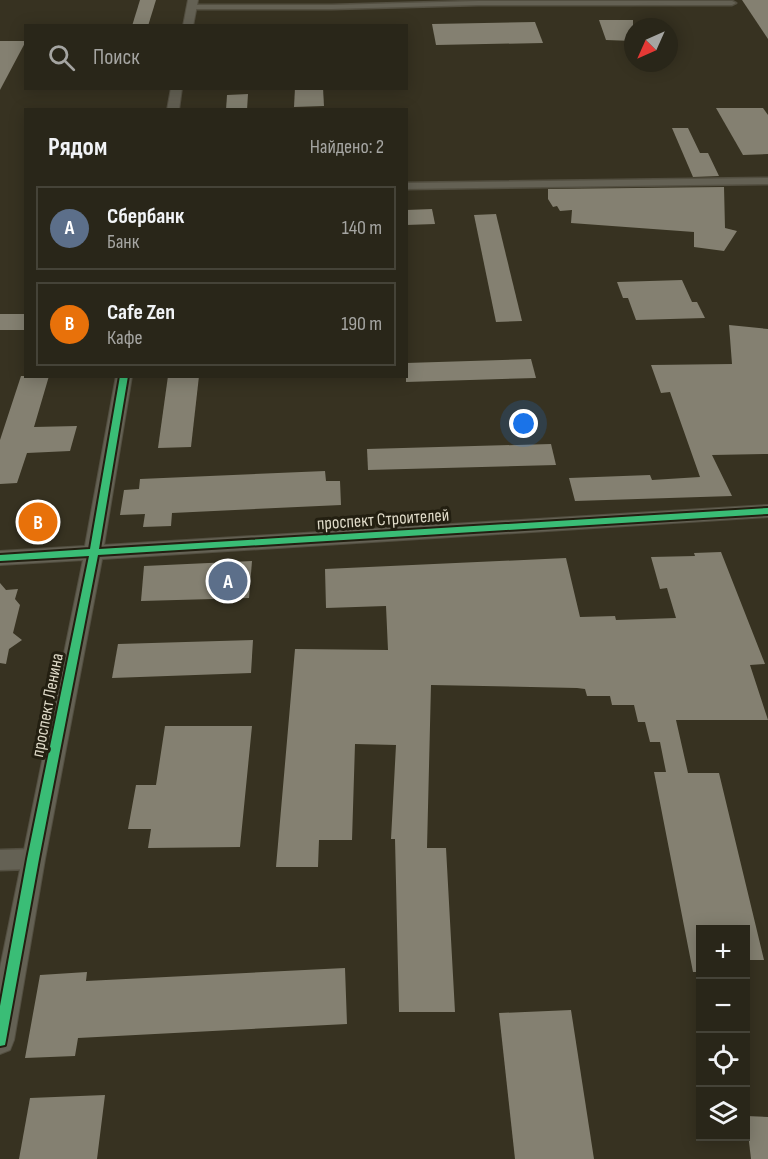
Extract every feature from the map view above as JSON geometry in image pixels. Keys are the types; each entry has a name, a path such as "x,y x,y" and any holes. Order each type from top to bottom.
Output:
{"street":[{"path":"188,24 192,3 321,7 478,3 732,3"},
{"path":"173,108 177,90"},
{"path":"408,186 768,181"},
{"name":"проспект Ленина","path":"0,1040 124,378"},
{"name":"проспект Строителей","path":"0,558 768,511"},
{"path":"0,860 33,859"}],"building":[{"path":"140,0 156,0 149,24 133,24"},
{"path":"742,0 768,0 768,39"},
{"path":"599,20 624,20 624,41 606,40"},
{"path":"535,22 543,43 436,45 432,24"},
{"path":"0,41 24,41 24,45 0,90"},
{"path":"295,90 323,90 324,106 294,107"},
{"path":"248,94 247,108 226,108 227,95"},
{"path":"716,108 763,108 768,115 768,154 743,155"},
{"path":"672,128 688,128 700,153 708,153 719,176 693,177"},
{"path":"724,187 725,228 737,231 724,251 694,247 694,232 571,223 572,210 560,211 557,206 553,207 548,199 548,189"},
{"path":"432,209 435,224 408,225 408,210"},
{"path":"496,214 522,321 496,322 474,215"},
{"path":"682,280 692,302 697,302 705,318 636,320 628,298 623,298 617,282"},
{"path":"0,314 24,314 24,330 0,330"},
{"path":"729,325 768,329 768,454 712,455 732,496 575,501 569,478 650,475 652,480 700,477 670,392 661,393 651,365 732,364"},
{"path":"531,359 536,378 406,382 408,363"},
{"path":"21,376 48,378 34,427 77,426 70,451 27,453 17,483 0,484 0,440"},
{"path":"168,378 199,378 191,447 158,448"},
{"path":"551,444 556,465 368,470 367,449"},
{"path":"325,471 326,481 340,481 341,505 172,513 171,526 143,527 145,514 120,515 124,490 139,489 140,479"},
{"path":"721,552 765,664 750,665 768,720 676,720 688,773 719,773 764,960 750,960 750,925 696,925 696,972 693,972 654,772 666,772 660,742 650,742 645,722 638,722 634,705 612,705 610,696 587,696 585,689 577,688 431,685 427,848 446,848 455,1012 399,1012 395,839 391,839 396,745 355,744 352,840 319,840 318,867 276,867 295,649 388,650 386,606 326,608 325,569 566,558 580,617 615,616 616,620 676,618 667,588 660,589 651,557 695,556 694,553"},
{"path":"252,561 249,598 141,601 144,566"},
{"path":"0,583 6,590 18,589 15,599 20,605 13,633 22,640 9,649 6,664 0,663"},
{"path":"253,640 251,673 112,678 118,644"},
{"path":"165,726 252,726 240,847 148,848 151,829 128,829 136,785 156,785"},
{"path":"345,968 347,1024 78,1038 75,1056 25,1058 40,975 87,972 86,981"},
{"path":"571,1010 594,1159 515,1159 499,1013"},
{"path":"105,1095 97,1159 19,1159 30,1098"},
{"path":"750,1116 768,1117 768,1159 751,1159"}],"cycle path":[{"path":"0,1040 33,859 90,574 124,378"},
{"path":"0,558 768,511"}],"place":[{"name":"Cafe Zen","path":"38,522"},
{"name":"Сбербанк","path":"228,581"}]}
